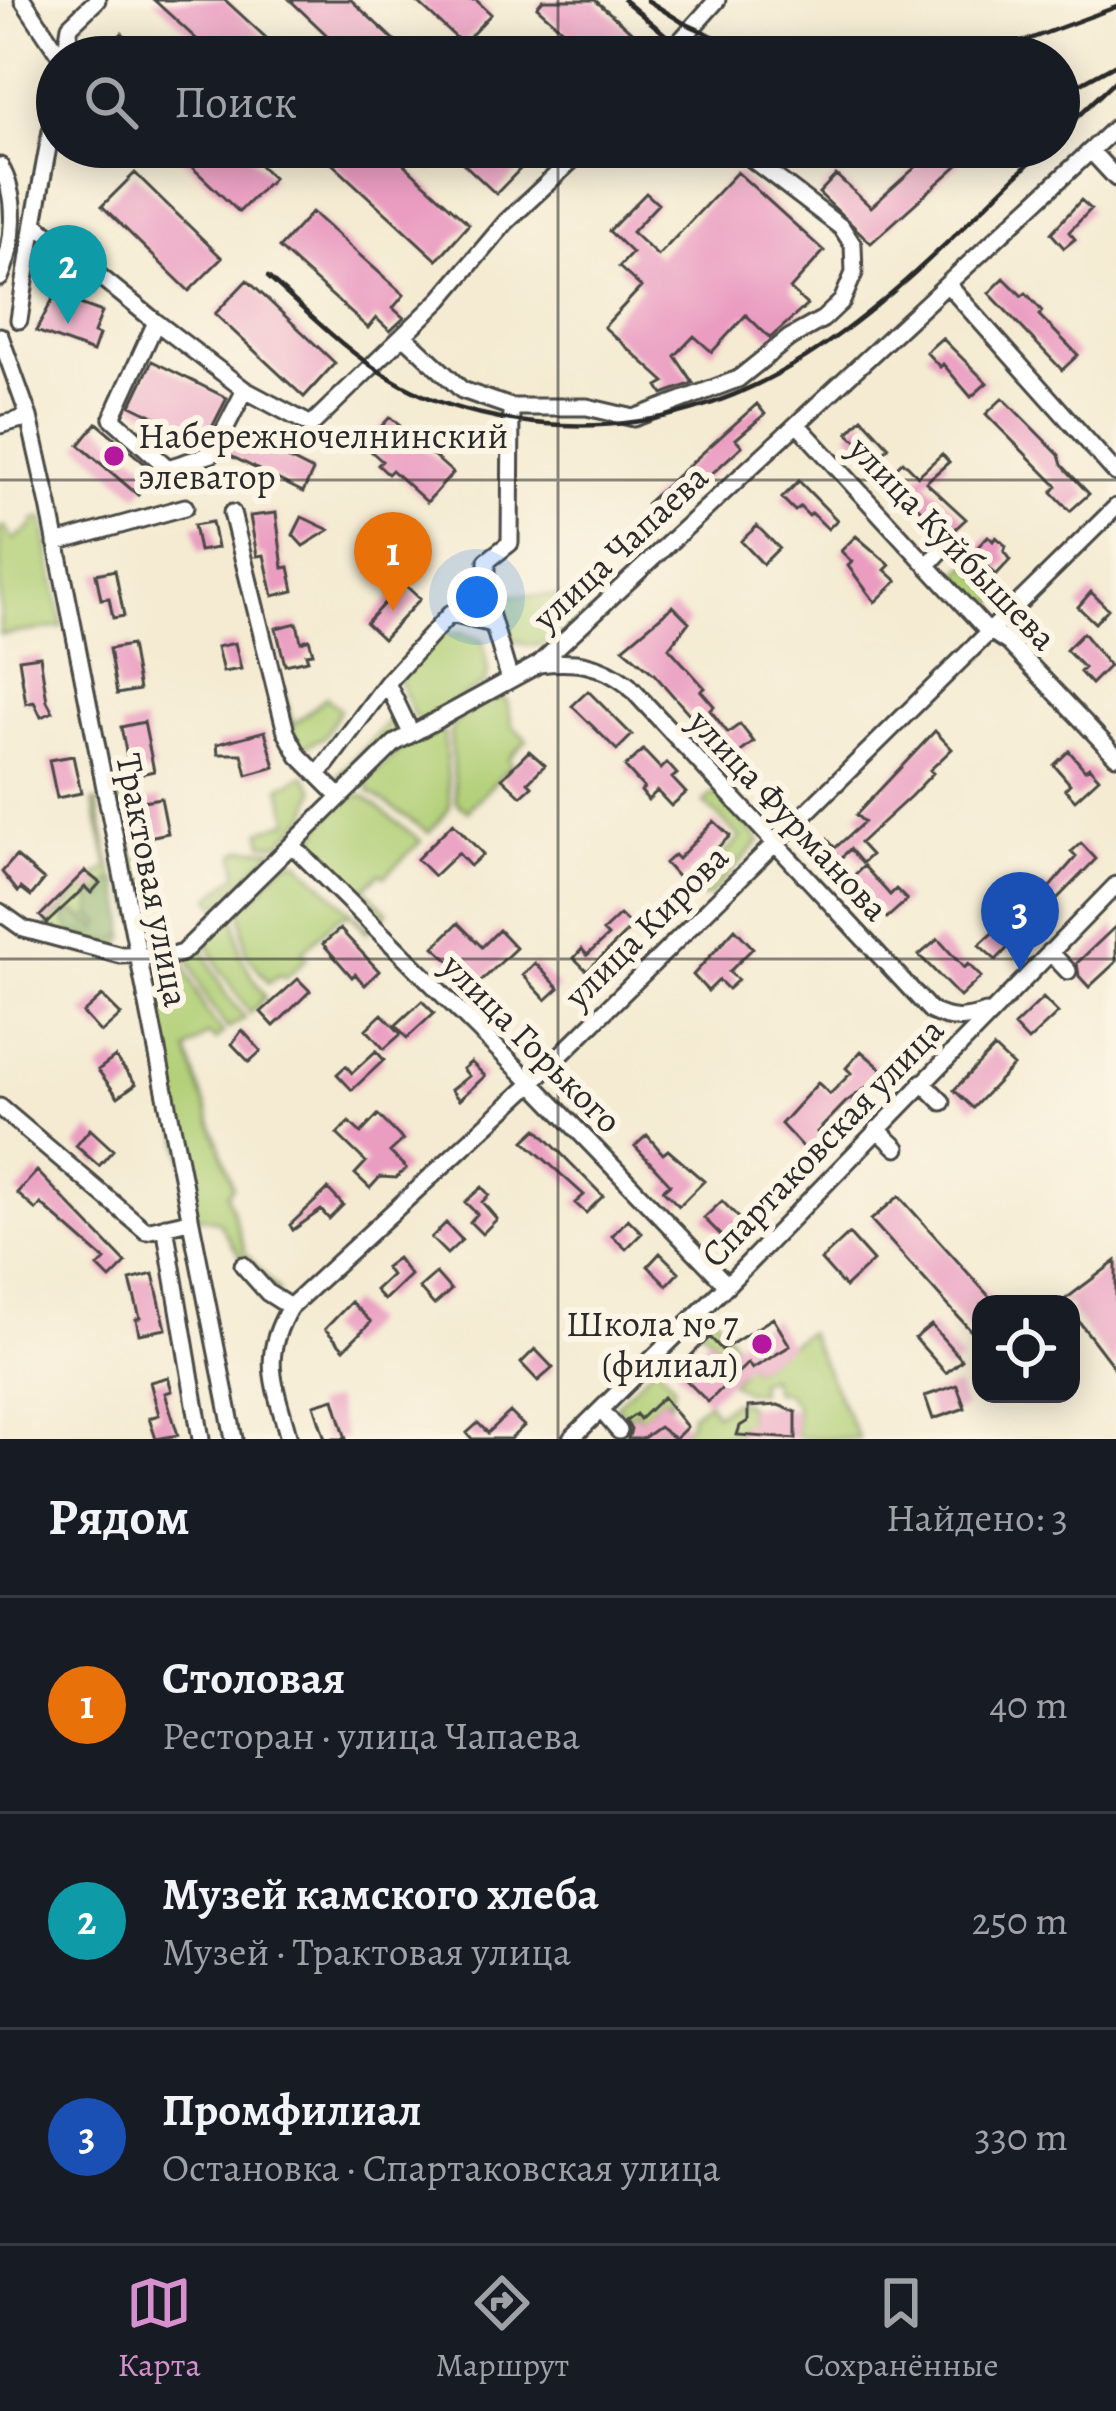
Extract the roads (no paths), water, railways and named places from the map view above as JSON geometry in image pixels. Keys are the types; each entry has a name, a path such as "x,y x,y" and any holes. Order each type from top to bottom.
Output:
{"street":[{"path":"23,0 48,36"},
{"path":"68,36 70,26 97,0"},
{"path":"685,36 717,0"},
{"name":"улица Чапаева","path":"1080,161 1116,127"},
{"path":"1091,151 1116,178"},
{"path":"0,166 9,182 12,210 7,262 0,278"},
{"path":"19,320 44,168"},
{"path":"34,223 245,390 310,425 441,299 506,222 564,168"},
{"path":"404,336 462,390 511,407 586,407 634,418 738,379 789,338 823,319 842,301 854,272 853,245 842,228 763,168"},
{"name":"улица Чапаева","path":"138,954 160,961 182,953 395,742 539,664 1073,168"},
{"path":"948,285 1116,473"},
{"path":"156,322 112,418 168,468 212,454 245,390"},
{"name":"Трактовая улица","path":"0,336 29,417 56,543 234,1439"},
{"path":"510,680 487,603 487,561 510,543 511,407"},
{"path":"0,425 29,417"},
{"name":"улица Куйбышева","path":"797,424 982,626 1009,644 1116,756"},
{"path":"56,543 185,507"},
{"name":"улица Кирова","path":"289,1439 272,1368 272,1337 290,1307 532,1083 1116,507"},
{"path":"232,513 286,732 298,756 340,797"},
{"path":"927,566 950,541"},
{"path":"318,776 387,682 450,614 494,624"},
{"name":"улица Фурманова","path":"539,664 572,661 605,668 628,685 931,1010 965,1020 989,1012"},
{"path":"387,682 411,733"},
{"name":"улица Горького","path":"292,845 727,1285"},
{"name":"Спартаковская улица","path":"572,1438 1116,886"},
{"path":"4,923 122,955 138,954"},
{"path":"1049,952 1068,971"},
{"path":"922,1082 941,1102"},
{"path":"0,1108 146,1231 189,1221"},
{"path":"877,1129 897,1148"},
{"path":"165,1226 201,1439"},
{"path":"243,1265 268,1293 290,1307"},
{"path":"601,1410 619,1431"}],"railway":[{"path":"624,0 667,36"},
{"path":"647,0 713,36"},
{"path":"1038,36 1116,7"},
{"path":"1080,84 1116,64"},
{"path":"1080,114 1116,80"},
{"path":"268,277 361,358 433,399 476,413 541,424 639,421 708,404 772,377 831,340 887,297 1024,168"}],"place":[{"name":"Музей камского хлеба","path":"68,324"},
{"name":"Набережночелнинский элеватор","path":"114,456"},
{"name":"Столовая","path":"393,611"},
{"name":"Промфилиал","path":"1020,971"},
{"name":"Школа № 7 (филиал)","path":"762,1344"}]}
